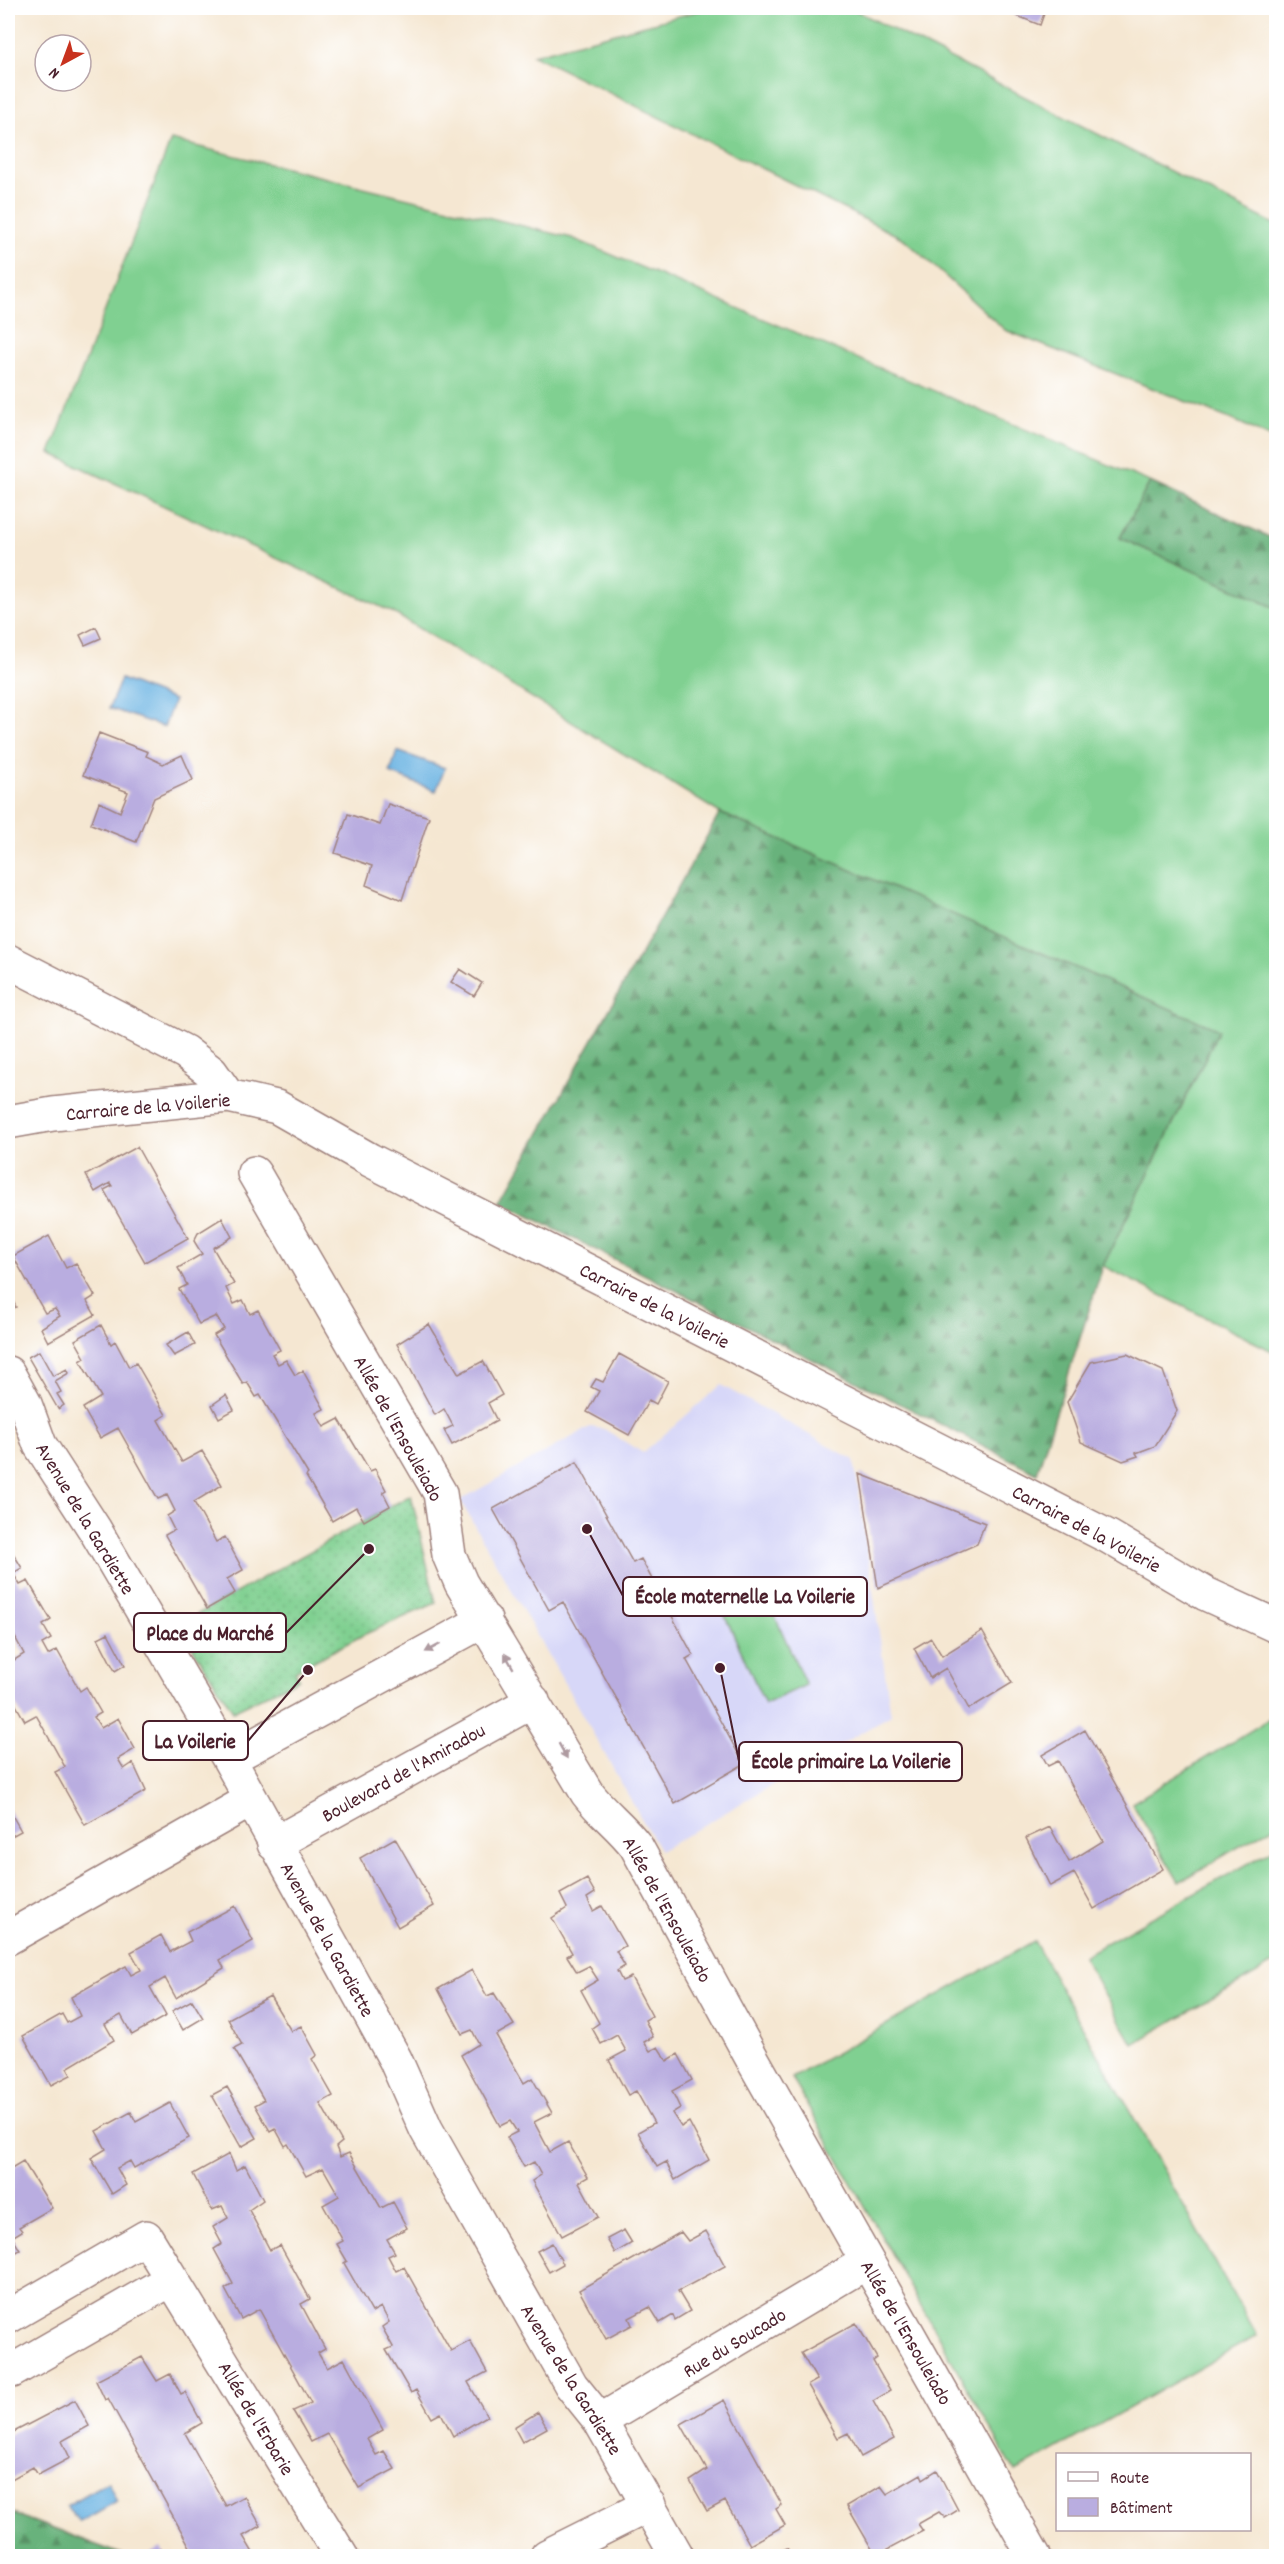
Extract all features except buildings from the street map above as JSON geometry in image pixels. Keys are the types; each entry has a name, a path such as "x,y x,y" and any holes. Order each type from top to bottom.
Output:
{"street":[{"path":"8,961 185,1052 212,1072 228,1096"},
{"name":"Carraire de la Voilerie","path":"8,1122 53,1114 228,1096 277,1107 370,1160 1108,1536 1206,1594 1276,1626"},
{"name":"Allée de l'Ensouleiado","path":"255,1173 440,1493 449,1555 461,1583 587,1793 602,1813 622,1828 636,1846 654,1883 1034,2556"},
{"name":"Avenue de la Gardiette","path":"8,1373 25,1404 40,1445 94,1530 229,1759 395,2059 426,2129 443,2160 571,2385 600,2421 677,2556"},
{"path":"229,1759 485,1620"},
{"name":"Boulevard de l'Amiradou","path":"274,1844 532,1701"},
{"path":"8,1938 251,1800"},
{"name":"Allée de l'Erbarie","path":"8,2317 146,2237 341,2556"},
{"name":"Rue du Soucado","path":"600,2421 867,2262"},
{"path":"8,2364 12,2371 172,2280"},
{"path":"547,2556 649,2505"}],"shaded area":[{"path":"721,1385 854,1460 891,1715 660,1851 460,1500 590,1427 604,1429 643,1453"}],"green space":[{"path":"709,8 851,8 1276,225 1276,440 1240,423 1005,330 904,239 533,55"},
{"path":"171,140 572,238 1150,482 1120,538 1276,608 1276,1353 1103,1266 1219,1030 720,813 392,612 50,453"},
{"path":"1150,482 1276,540 1276,608 1120,538"},
{"path":"720,813 1219,1030 1103,1266 1037,1473 501,1202"},
{"path":"411,1495 436,1603 363,1635 295,1671 299,1679 233,1711 178,1625"},
{"path":"764,1592 806,1685 765,1704 723,1611"},
{"path":"1276,1715 1276,1825 1179,1882 1132,1803"},
{"path":"1276,1848 1276,1962 1133,2044 1083,1956"},
{"path":"1034,1941 1257,2336 1015,2472 792,2078"},
{"path":"8,2512 126,2556 8,2556"}],"water":[{"path":"121,679 174,700 164,727 109,708"},
{"path":"397,751 445,768 436,791 390,773"},
{"path":"108,2482 117,2501 80,2522 66,2506"}],"place":[{"name":"École maternelle La Voilerie","path":"587,1529"},
{"name":"Place du Marché","path":"369,1549"},
{"name":"École primaire La Voilerie","path":"720,1668"},
{"name":"La Voilerie","path":"308,1670"}]}
